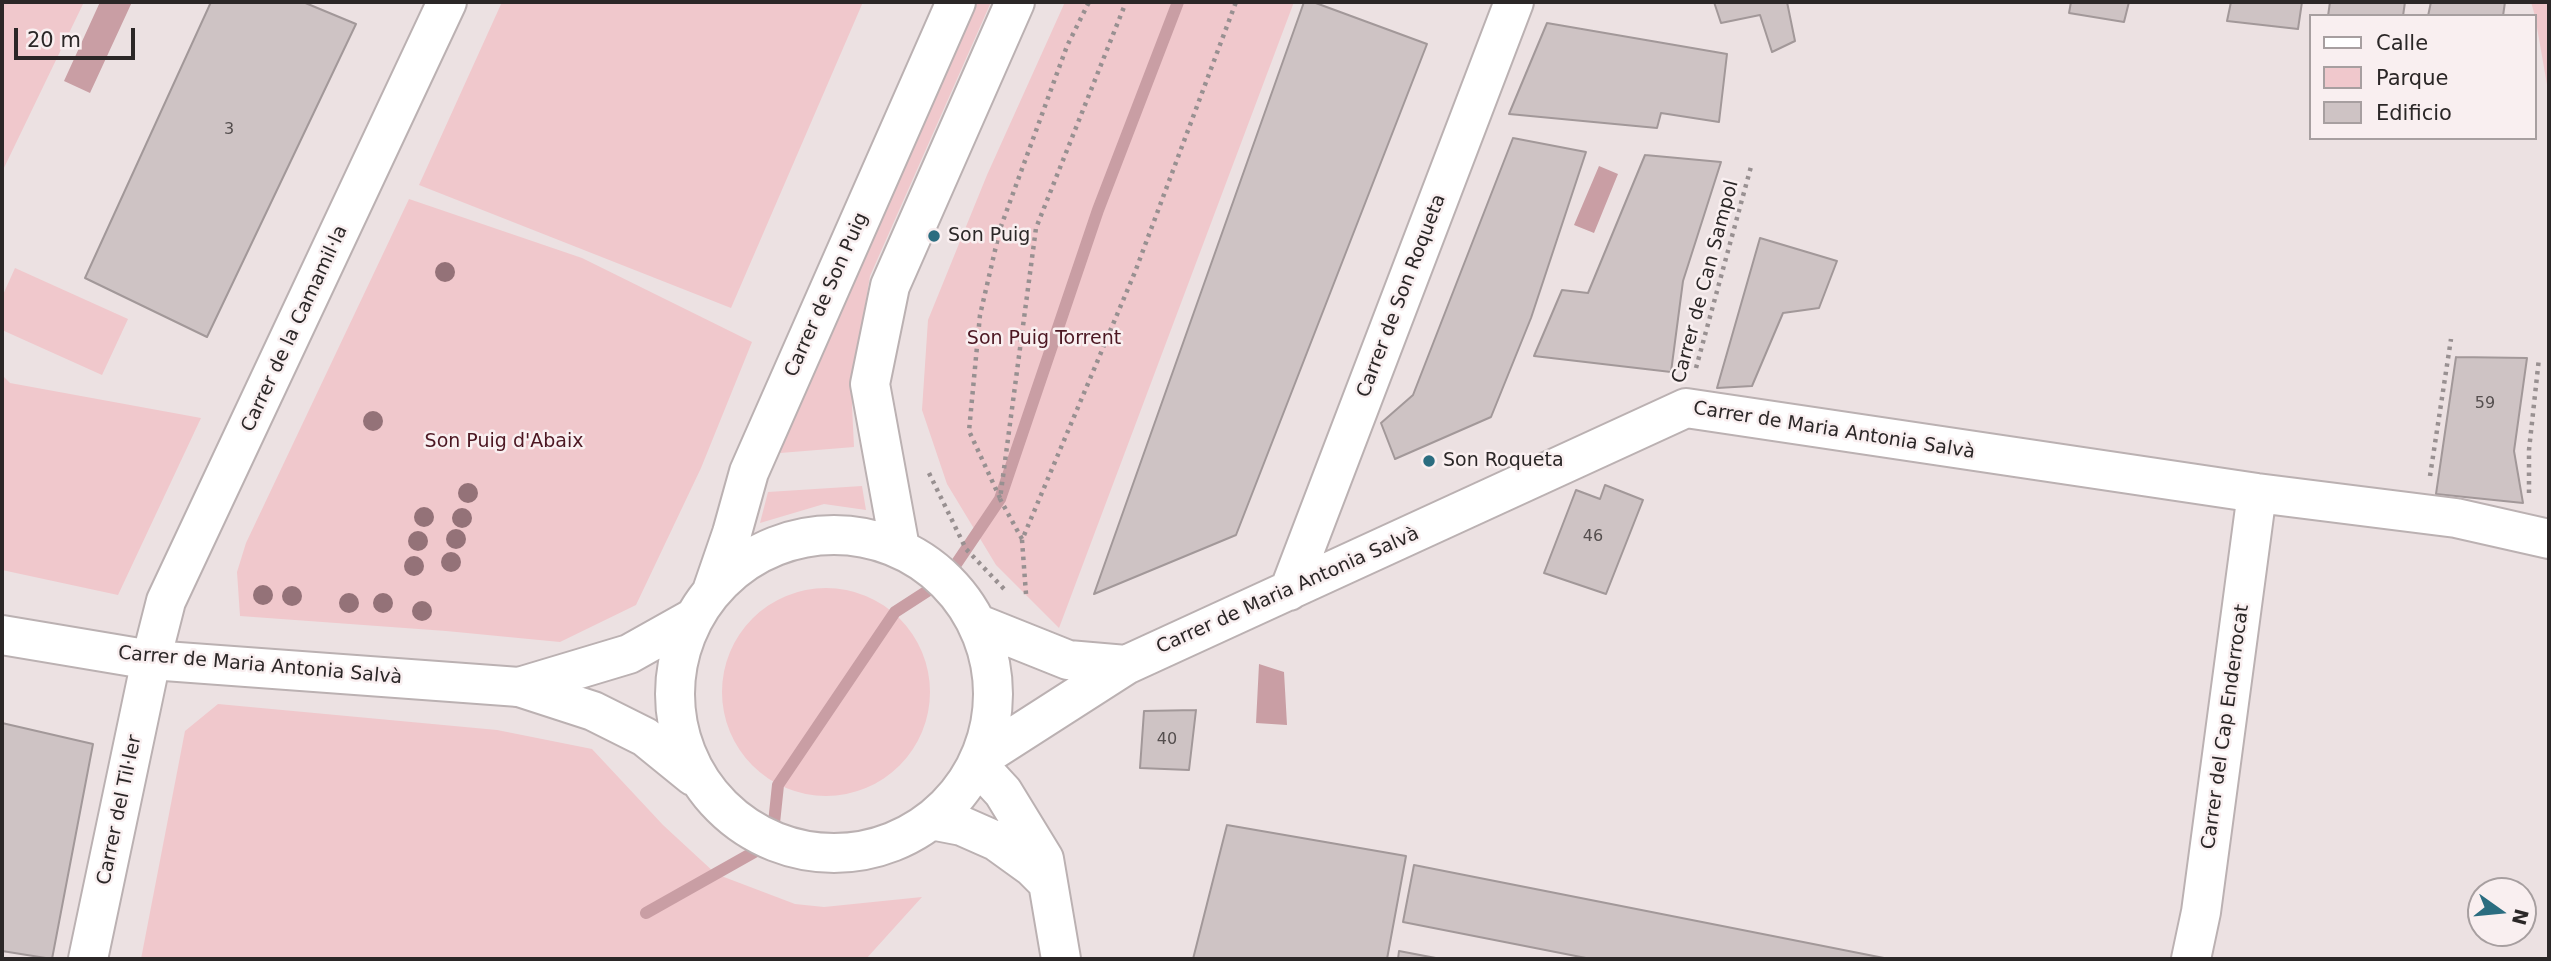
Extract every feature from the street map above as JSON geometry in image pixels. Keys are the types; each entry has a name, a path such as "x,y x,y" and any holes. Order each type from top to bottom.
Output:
{"street":[{"name":"Carrer de la Camamil·la","path":"151,660 166,601 447,2"},
{"name":"Carrer de Son Puig","path":"700,781 680,738 674,697 680,655 732,533 749,472 956,2"},
{"path":"901,548 870,384 890,286 1014,2"},
{"name":"Carrer de Son Roqueta","path":"1290,591 1514,2"},
{"name":"Carrer de Maria Antonia Salvà","path":"980,762 1126,665 1686,408 2257,493 2456,518 2539,537"},
{"name":"Carrer del Cap Enderrocat","path":"2191,959 2201,912 2257,493"},
{"path":"700,781 732,817 772,842 819,854 867,851 911,835 949,806 980,762 993,714 992,668 978,624 946,579 901,548 850,534 798,538 750,558 703,605"},
{"name":"Carrer de Maria Antonia Salvà","path":"519,687 629,654 703,605"},
{"name":"Carrer de Maria Antonia Salvà","path":"978,624 1068,660 1126,665"},
{"name":"Carrer de Maria Antonia Salvà","path":"2,635 151,660 519,687 593,711 645,737 700,781"},
{"name":"Carrer del Til·ler","path":"88,959 151,660"},
{"path":"980,762 1003,792 1044,859 1061,959"},
{"path":"931,820 962,826 996,841 1032,867 1048,884"}],"path":[{"path":"1026,594 1022,540 969,431 980,315 1000,229 1067,46 1089,2"},
{"path":"1000,499 1037,228 1126,2"},
{"path":"1022,540 1135,272 1236,2"},
{"name":"Carrer de Can Sampol","path":"1686,408 1752,163"},
{"path":"2424,514 2451,339"},
{"path":"2539,358 2529,450 2539,537"},
{"path":"925,465 966,549 1010,596"}],"green space":[{"path":"2,2 84,2 2,172"},
{"path":"502,2 863,2 731,308 419,185"},
{"path":"975,2 991,2 870,276 857,354 852,406 854,447 780,453 843,301"},
{"name":"Son Puig Torrent","path":"1065,2 1294,2 1059,628 996,565 947,484 922,410 928,320 987,175"},
{"path":"2531,2 2549,2 2549,96 2537,14 2534,14"},
{"name":"Son Puig d'Abaix","path":"409,199 582,258 752,342 701,468 636,605 560,642 240,616 237,572 246,543"},
{"path":"15,268 128,319 102,375 2,330 2,297"},
{"path":"2,375 10,383 201,418 118,595 2,570"},
{"path":"862,486 866,510 824,504 760,523 768,492"},
{"path":"826,588 866,596 884,605 900,618 913,634 922,652 930,692 922,732 913,750 900,766 884,779 866,788 826,796 786,788 768,779 752,766 739,750 730,732 722,692 730,652 739,634 752,618 768,605 786,596"},
{"path":"218,704 497,730 592,749 663,825 716,874 795,904 824,907 922,897 866,959 141,959 185,731"}],"shaded area":[{"path":"100,2 132,2 90,93 64,81"},
{"path":"1599,166 1618,174 1594,233 1574,225"},
{"path":"1259,664 1284,672 1287,725 1256,723"}],"building":[{"path":"211,2 303,2 356,24 207,337 85,278"},
{"path":"1304,2 1313,2 1427,44 1236,535 1094,594"},
{"path":"1714,2 1787,2 1795,41 1772,52 1760,15 1721,23"},
{"path":"2071,2 2129,2 2124,22 2069,13"},
{"path":"2231,2 2302,2 2298,29 2227,21"},
{"path":"2330,2 2405,2 2403,14 2328,14"},
{"path":"2431,2 2505,2 2503,14 2428,14"},
{"path":"1547,23 1727,54 1719,122 1661,113 1657,128 1509,114"},
{"path":"1513,138 1586,152 1531,318 1491,417 1395,459 1381,423 1413,395"},
{"path":"1645,155 1721,162 1683,281 1671,372 1534,356 1562,290 1588,293"},
{"path":"1760,238 1837,261 1819,308 1783,313 1752,386 1717,388"},
{"path":"2456,357 2527,358 2514,451 2523,503 2436,494"},
{"path":"1605,485 1643,500 1606,594 1544,573 1576,490 1600,499"},
{"path":"1196,710 1189,770 1140,768 1144,711"},
{"path":"2,723 93,744 52,959 2,951"},
{"path":"1227,825 1406,856 1387,959 1193,959"},
{"path":"1414,865 1889,959 1591,959 1403,922"},
{"path":"1399,951 1441,959 1398,959"}],"waterway":[{"path":"646,913 772,842 778,785 895,612 946,579 1000,499 1098,210 1178,2"}],"place":[{"name":"Son Puig","path":"934,236"},
{"name":"Son Roqueta","path":"1429,461"}]}
